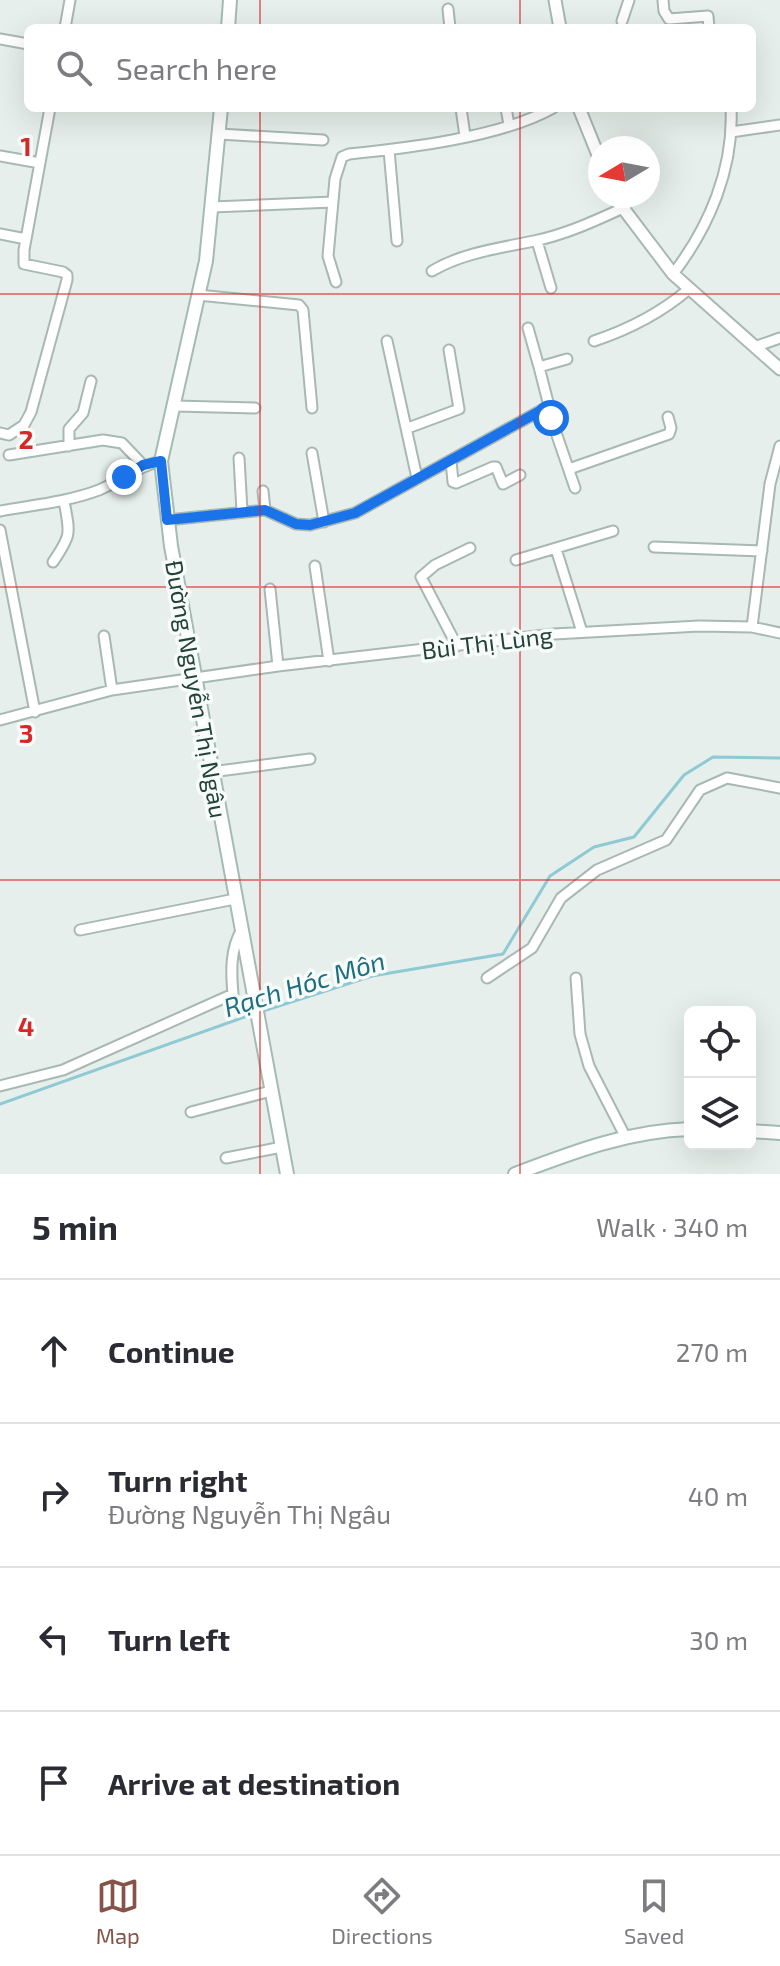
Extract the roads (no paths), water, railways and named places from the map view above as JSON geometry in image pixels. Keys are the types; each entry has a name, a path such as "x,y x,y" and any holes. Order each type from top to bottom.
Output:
{"main road":[{"path":"228,24 230,0"},
{"name":"Đường Nguyễn Thị Ngâu","path":"221,112 206,261 161,461 167,520 271,1091"},
{"path":"271,1091 287,1174"},
{"path":"515,1174 600,1142 684,1130"},
{"path":"756,1131 780,1133"}],"street":[{"path":"66,24 70,0"},
{"path":"555,0 559,24"},
{"path":"622,21 629,0"},
{"path":"663,0 669,19 708,16 709,24"},
{"path":"448,9 450,24"},
{"path":"0,39 24,43"},
{"path":"0,433 9,435 24,425 31,412 67,280 63,272 24,264 49,112"},
{"path":"462,112 465,136"},
{"path":"507,112 509,125"},
{"path":"336,282 328,256 337,167 342,157 465,136 509,125 543,112"},
{"path":"581,112 590,136"},
{"path":"673,274 692,249 727,168 731,112"},
{"path":"731,132 780,125"},
{"path":"219,134 323,140"},
{"path":"389,150 397,241"},
{"path":"0,156 40,163"},
{"path":"212,207 333,202"},
{"path":"432,271 444,264 504,246 537,241 623,208 673,274 780,369"},
{"path":"0,234 26,239"},
{"path":"537,241 551,288"},
{"path":"594,341 641,321 689,289"},
{"path":"198,295 299,305 303,310 312,408"},
{"path":"528,328 575,488"},
{"path":"757,346 780,338"},
{"path":"387,341 417,478"},
{"path":"408,428 459,409 449,350"},
{"path":"539,367 567,359"},
{"path":"69,446 69,429 83,413 91,381"},
{"path":"175,406 255,408"},
{"path":"167,520 265,510 296,524 310,525 355,513 549,406"},
{"path":"569,469 669,434 668,417"},
{"path":"9,455 103,440 122,443 143,465"},
{"path":"752,627 770,484 780,446"},
{"path":"312,453 324,522"},
{"path":"239,458 242,511"},
{"path":"0,511 64,501 113,484 143,465 161,461"},
{"path":"451,461 453,482 456,483 493,467 496,467 503,484 520,475"},
{"path":"263,491 265,510"},
{"path":"53,562 69,539 64,501"},
{"path":"0,530 35,712"},
{"path":"516,560 613,531"},
{"path":"654,547 762,551"},
{"path":"457,646 421,577 435,565 470,548"},
{"path":"556,549 582,632"},
{"path":"315,566 329,661"},
{"path":"270,589 278,666"},
{"name":"Bùi Thị Lùng","path":"0,720 112,690 278,666 582,632 659,627 752,627 780,633"},
{"path":"104,636 112,690"},
{"path":"211,772 310,759"},
{"path":"487,978 532,948 561,898 597,870 666,840 700,790 727,778 780,788"},
{"path":"80,930 235,899"},
{"path":"0,1086 63,1070 233,994 236,939 242,929"},
{"path":"576,978 580,1034 589,1066 625,1136"},
{"path":"191,1112 271,1091"},
{"path":"226,1158 282,1147"}],"waterway":[{"name":"Rạch Hóc Môn","path":"260,1012 372,976 503,954 550,876 594,847 634,837 684,775 713,757 780,758"},
{"name":"Rạch Hóc Môn","path":"0,1104 253,1014"}]}
